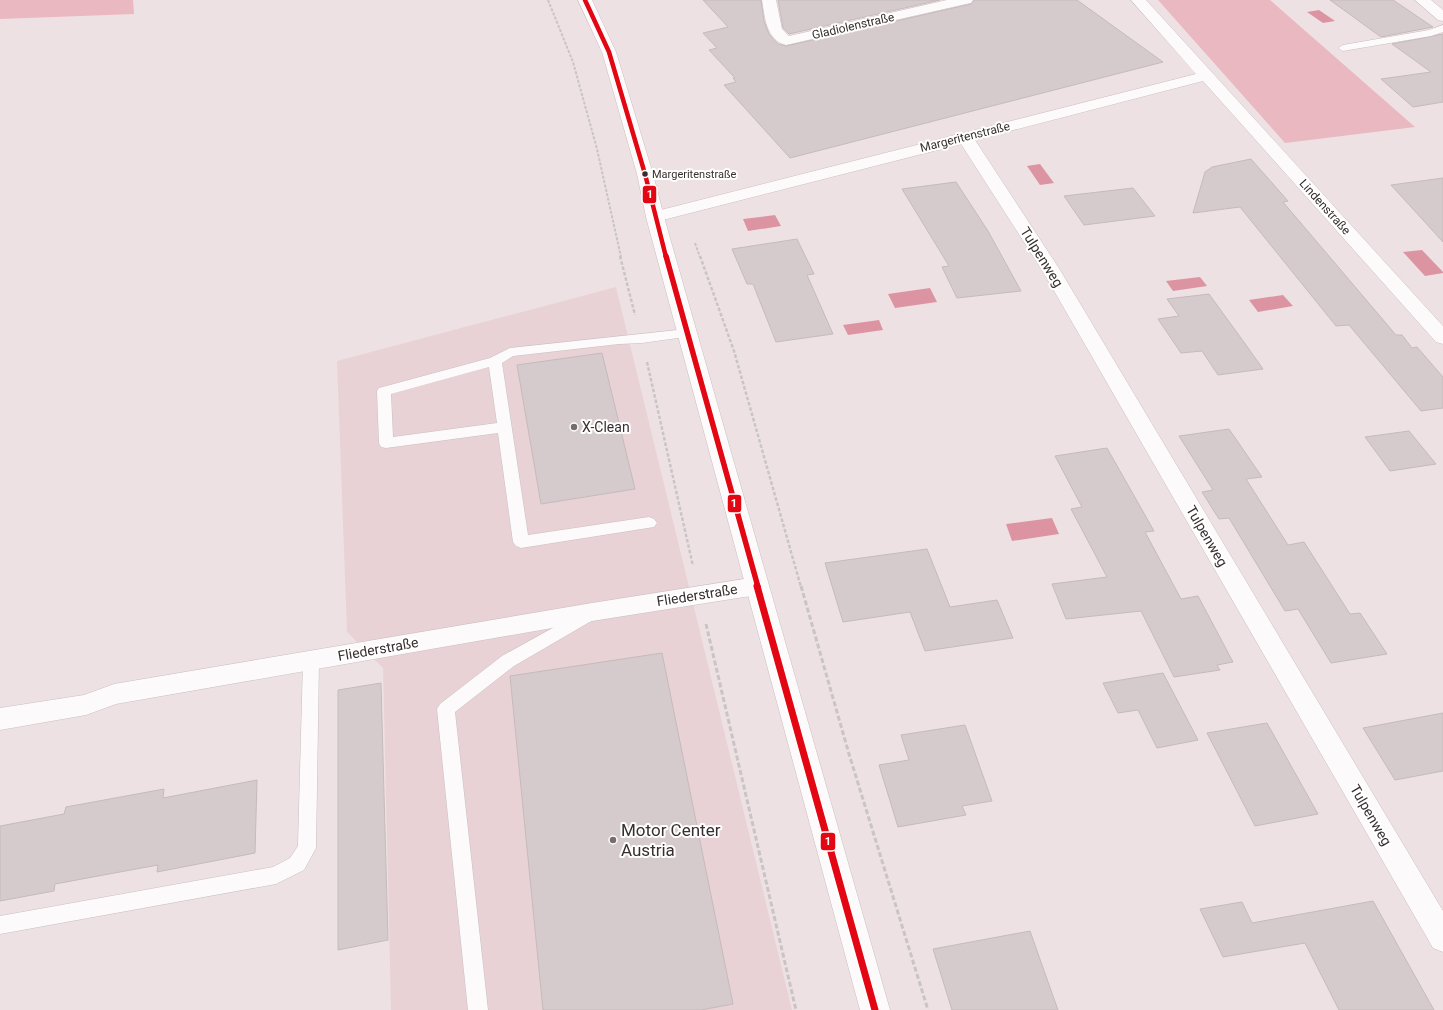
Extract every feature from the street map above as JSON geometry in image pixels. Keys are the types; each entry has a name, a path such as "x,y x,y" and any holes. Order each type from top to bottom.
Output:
{"street":[{"path":"586,0 609,52 645,174 655,217 874,1010"},
{"name":"Gladiolenstraße","path":"769,0 775,30 786,41 966,0"},
{"name":"Lindenstraße","path":"1138,0 1443,338"},
{"path":"1422,0 1443,17"},
{"name":"Margeritenstraße","path":"655,217 1206,76"},
{"name":"Tulpenweg","path":"965,137 1051,270 1443,938"},
{"name":"Fliederstraße","path":"0,719 86,705 114,694 592,612 758,586"}],"lane":[{"path":"1343,48 1431,33 1443,28"},
{"path":"505,427 386,443 384,391 495,361 510,352 619,340 642,340 687,333"},
{"path":"495,361 521,542 649,523"},
{"path":"478,1010 446,709 508,661 592,612"},
{"path":"0,925 276,875 297,864 307,848 311,661"}],"path":[{"path":"548,0 573,62 597,149 613,226 642,340 699,596 796,1010"},
{"path":"688,208 694,240 734,351 849,754 928,1010"}],"shaded area":[{"path":"0,0 133,0 134,14 0,19"},
{"path":"1158,0 1270,0 1415,127 1285,143"},
{"path":"1319,10 1335,21 1323,23 1307,12"},
{"path":"1040,164 1054,183 1040,185 1027,166"},
{"path":"775,215 781,226 748,231 743,219"},
{"path":"1422,250 1443,273 1425,276 1403,252"},
{"path":"1200,277 1207,286 1173,291 1166,281"},
{"path":"616,287 792,1010 391,1010 383,668 347,632 337,361"},
{"path":"930,288 937,302 895,308 888,294"},
{"path":"1283,295 1293,306 1258,312 1249,300"},
{"path":"879,320 883,330 848,335 843,325"},
{"path":"1052,518 1059,534 1012,541 1006,524"}],"building":[{"path":"703,0 761,0 764,21 769,34 778,44 786,46 971,4 974,0 1077,0 1163,62 790,158 724,85 736,82 733,78 735,78 709,50 717,48 703,33 728,27"},
{"path":"778,0 940,0 789,34 783,28"},
{"path":"1330,0 1393,0 1433,27 1381,37"},
{"path":"1443,34 1443,102 1413,107 1381,79 1431,72 1392,44"},
{"path":"1251,159 1288,201 1283,202 1396,335 1402,335 1412,348 1417,347 1443,377 1443,408 1421,411 1349,325 1336,326 1240,207 1193,213 1205,172 1212,167"},
{"path":"1443,178 1443,242 1391,185"},
{"path":"956,182 988,231 1021,291 957,298 942,267 949,266 902,189"},
{"path":"1133,188 1155,216 1084,225 1064,196"},
{"path":"797,239 814,274 807,275 833,334 776,342 753,284 747,284 732,249"},
{"path":"1209,294 1263,369 1218,375 1202,351 1181,353 1158,319 1179,316 1167,299"},
{"name":"X-Clean","path":"602,353 635,489 541,504 517,365"},
{"path":"1229,429 1262,477 1246,479 1288,545 1304,542 1350,614 1360,613 1387,654 1331,663 1298,609 1285,611 1229,518 1219,519 1202,492 1213,490 1179,436"},
{"path":"1409,431 1436,464 1390,471 1365,437"},
{"path":"1107,448 1154,531 1145,532 1181,599 1198,596 1233,662 1217,665 1220,670 1174,677 1141,611 1066,619 1052,584 1107,577 1071,509 1082,507 1055,456"},
{"path":"927,549 950,607 997,600 1013,638 925,651 910,612 843,622 825,563"},
{"name":"Motor Center Austria","path":"662,653 733,1004 701,1010 543,1010 510,676"},
{"path":"1163,673 1198,740 1157,748 1138,710 1118,713 1103,683"},
{"path":"381,683 388,940 338,950 338,690"},
{"path":"1443,713 1443,771 1395,780 1363,728"},
{"path":"1267,723 1318,814 1255,826 1207,733"},
{"path":"965,725 992,801 962,806 966,815 898,827 879,765 909,760 901,735"},
{"path":"257,780 255,853 157,872 158,865 55,884 54,891 0,901 0,826 64,814 66,807 164,789 163,798"},
{"path":"1373,901 1434,1010 1339,1010 1305,943 1223,957 1200,909 1242,902 1252,923"},
{"path":"1030,931 1058,1010 952,1010 933,949"}],"transit line":[{"name":"1","path":"585,0 609,52 645,174 655,217 875,1010"}],"place":[{"name":"Margeritenstraße","path":"645,174"},
{"name":"X-Clean","path":"574,427"},
{"name":"Motor Center Austria","path":"613,840"}]}
